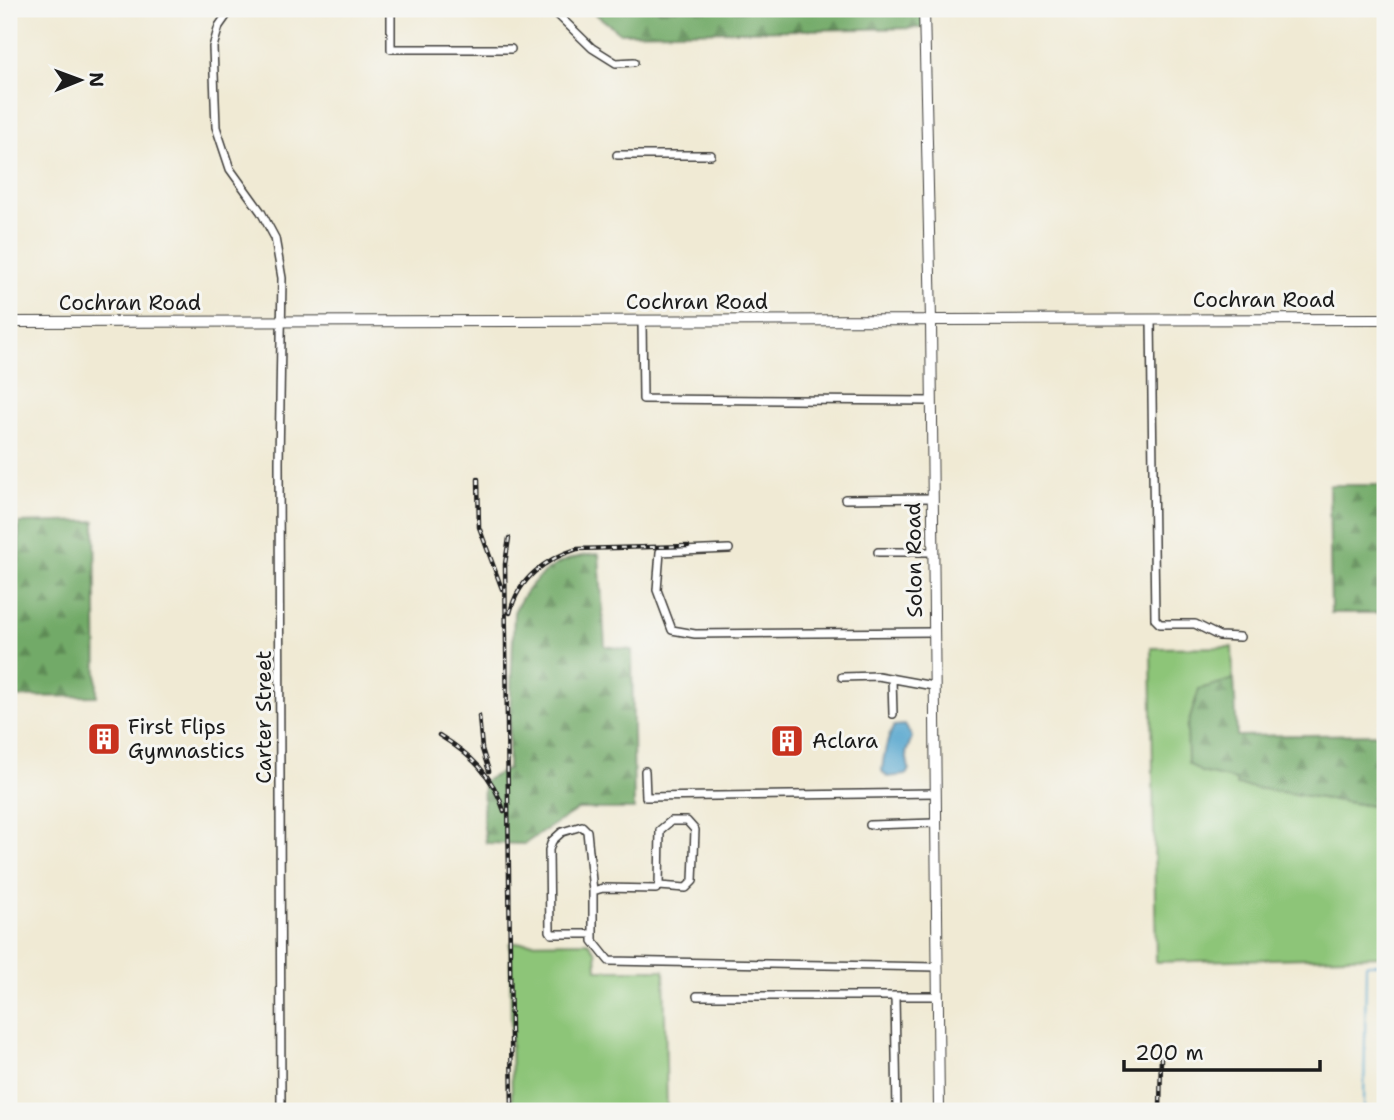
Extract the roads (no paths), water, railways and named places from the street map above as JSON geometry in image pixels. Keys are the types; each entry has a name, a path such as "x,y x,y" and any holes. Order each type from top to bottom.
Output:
{"street":[{"name":"Carter Street","path":"231,9 219,26 213,47 216,127 230,169 261,212 275,238 282,278 279,462 281,1111"},
{"path":"391,9 391,49 511,49"},
{"path":"552,9 592,48 616,63 634,62"},
{"name":"Solon Road","path":"924,9 931,320 939,1111"},
{"path":"617,155 711,155"},
{"name":"Cochran Road","path":"9,322 1385,319"},
{"path":"1151,320 1155,619 1160,624 1195,624 1219,636 1240,637"},
{"path":"642,321 643,399 932,401"},
{"path":"845,499 932,498"},
{"path":"729,549 660,552 657,590 672,629 695,634 934,632"},
{"path":"878,552 933,552"},
{"path":"842,677 878,676 933,686"},
{"path":"892,679 893,713"},
{"path":"646,771 646,797 935,793"},
{"path":"593,891 603,888 656,889 659,886 686,888 693,881 695,830 687,821 671,821 660,830 659,886"},
{"path":"870,825 935,822"},
{"path":"593,934 552,934 550,931 549,850 552,841 572,828 582,826 587,831 593,891 593,934 593,941 609,961 937,967"},
{"path":"697,996 937,996"},
{"path":"895,996 897,1111"}],"water":[{"path":"905,725 912,737 906,753 909,769 906,775 887,777 882,771 889,736 894,726"}],"waterway":[{"path":"1364,1111 1366,964 1385,964"}],"railway":[{"path":"478,479 479,527 502,589"},
{"path":"509,538 505,564 512,1111"},
{"path":"510,613 526,580 554,558 565,553 577,549 688,546"},
{"path":"479,716 482,749 489,771"},
{"path":"439,735 461,750 487,776 504,811"},
{"path":"1160,1111 1161,1055"}],"place":[{"name":"First Flips Gymnastics","path":"104,739"},
{"name":"Aclara","path":"787,741"}]}
